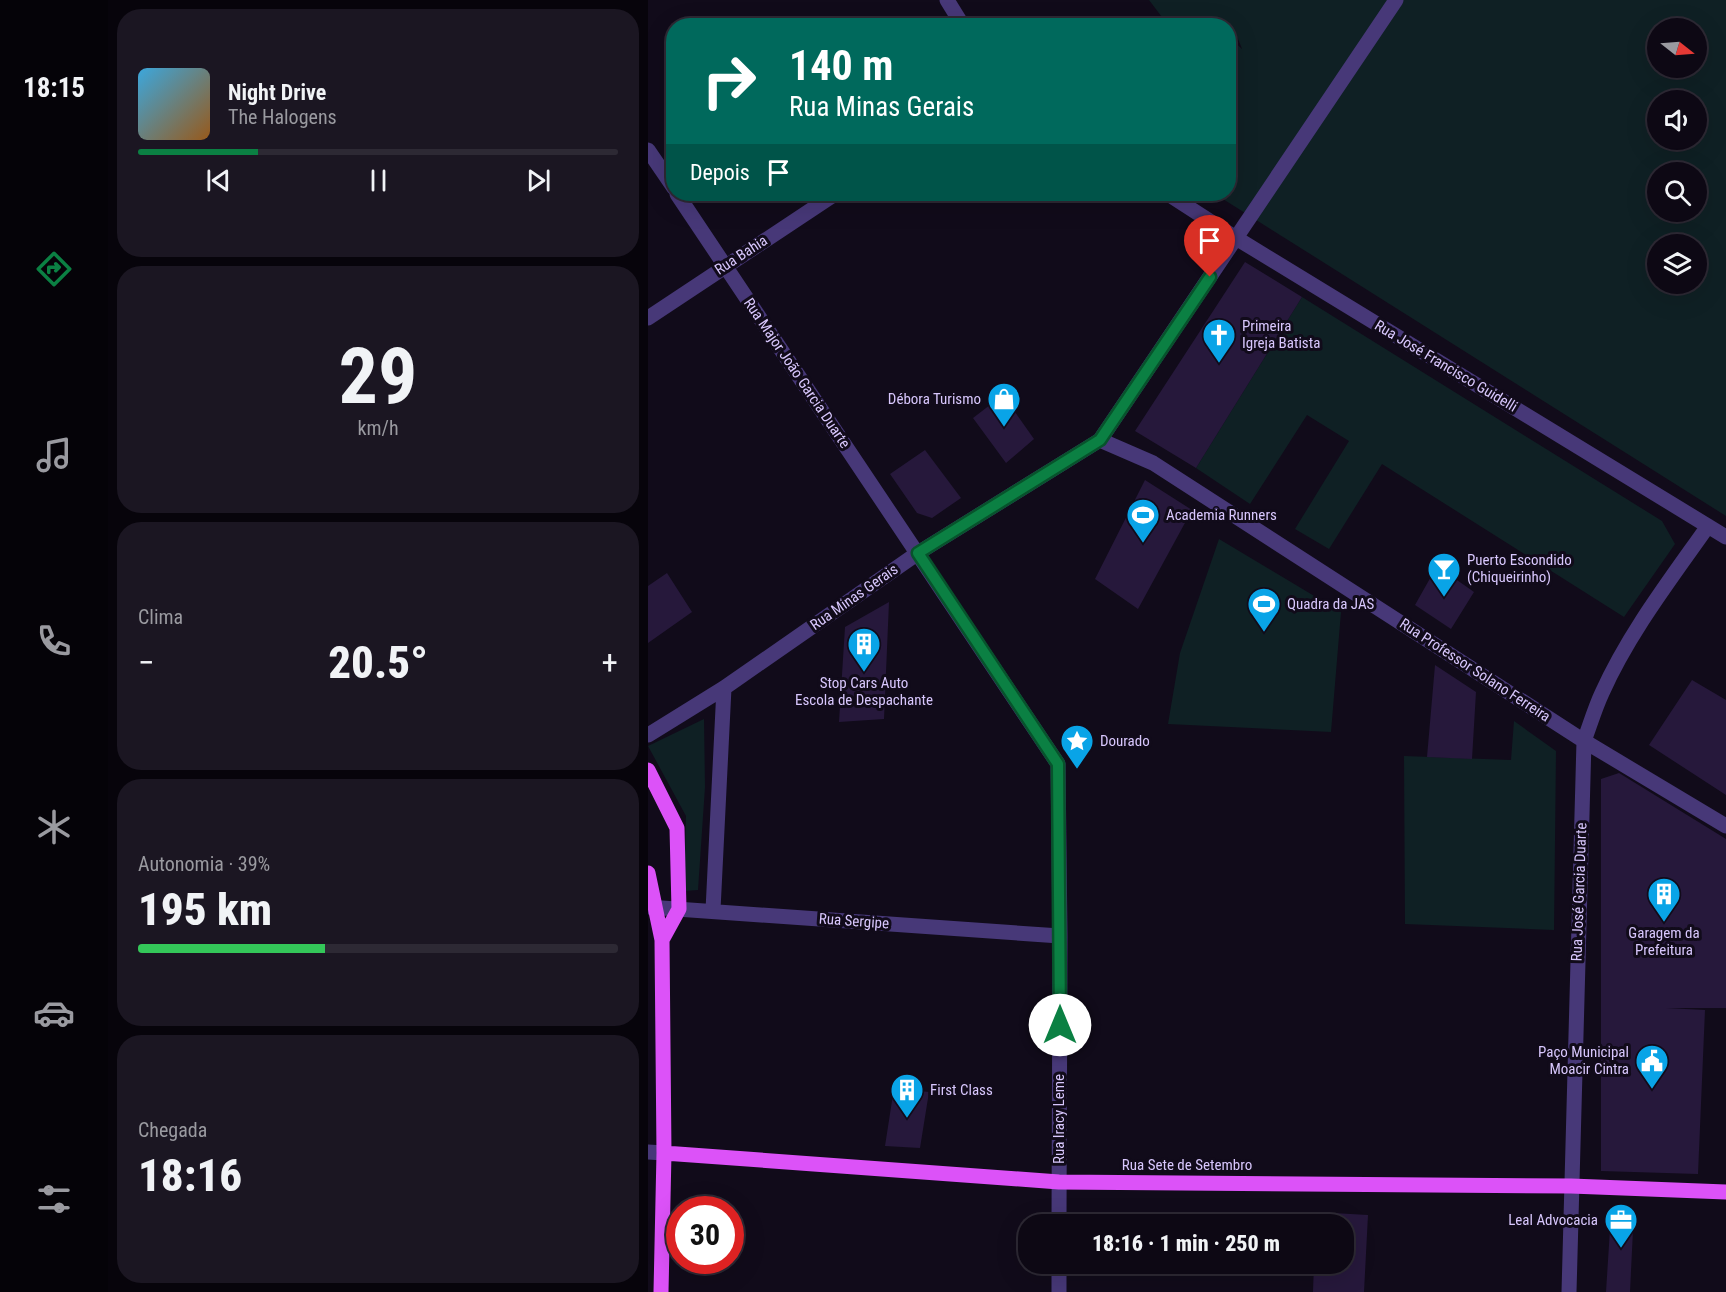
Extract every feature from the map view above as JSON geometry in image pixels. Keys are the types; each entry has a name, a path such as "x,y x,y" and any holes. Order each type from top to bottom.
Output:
{"main road":[{"path":"648,770 677,828 679,909 662,940"},
{"path":"648,873 651,907 662,940 664,1153 661,1292"},
{"name":"Rua Sete de Setembro","path":"664,1153 1059,1182 1571,1186 1726,1192"}],"street":[{"path":"947,0 958,18"},
{"name":"Rua Minas Gerais","path":"648,735 724,688 918,553 1100,440 1395,0"},
{"path":"648,150 666,176"},
{"name":"Rua Major João Garcia Duarte","path":"682,201 918,553"},
{"name":"Rua Bahia","path":"648,318 824,201"},
{"name":"Rua José Francisco Guidelli","path":"1179,201 1726,537"},
{"name":"Rua Professor Solano Ferreira","path":"1100,440 1154,463 1584,741 1726,826"},
{"name":"Rua José Garcia Duarte","path":"1569,1292 1584,741 1602,693 1622,653 1652,605 1708,526"},
{"name":"Rua Iracy Leme","path":"918,553 1058,764 1059,1214"},
{"path":"713,910 724,688"},
{"name":"Rua Sergipe","path":"651,907 1060,936"},
{"name":"Rua Sete de Setembro","path":"648,1152 664,1153"},
{"path":"1059,1274 1059,1292"}],"shaded area":[{"path":"1149,0 1726,0 1726,516 1226,201 1236,201 1236,43 1242,49 1236,34 1236,18 1163,18"},
{"path":"1302,297 1662,521 1675,544 1624,617 1382,464 1329,549 1295,529 1349,441 1307,415 1250,504 1196,468"},
{"name":"Quadra da JAS","path":"1219,539 1341,612 1331,732 1168,724 1180,653"},
{"path":"704,719 705,787 698,890 684,891 686,816 648,746"},
{"path":"1514,721 1556,751 1554,930 1405,924 1404,756 1511,760"}],"building":[{"name":"Primeira Igreja Batista","path":"1245,262 1302,297 1196,468 1135,431"},
{"name":"Débora Turismo","path":"1003,395 1034,439 1006,463 973,418"},
{"path":"925,450 961,498 932,518 917,513 890,474"},
{"name":"Academia Runners","path":"1145,480 1192,510 1138,609 1095,579"},
{"name":"Puerto Escondido (Chiqueirinho)","path":"1437,566 1474,592 1451,629 1415,605"},
{"path":"667,573 692,612 648,643 648,586"},
{"name":"Stop Cars Auto Escola de Despachante","path":"889,602 884,719 839,722 845,627"},
{"path":"1435,665 1476,692 1472,759 1427,757"},
{"path":"1692,680 1726,700 1726,795 1649,745"},
{"name":"Garagem da Prefeitura","path":"1619,773 1726,839 1726,1008 1666,1008 1705,1010 1698,1174 1601,1171 1601,779"},
{"name":"First Class","path":"894,1088 929,1092 920,1148 885,1146"},
{"path":"1316,1212 1351,1214 1316,1214"},
{"path":"1354,1214 1368,1215 1364,1292 1313,1292 1314,1274 1354,1274"},
{"name":"Leal Advocacia","path":"1610,1229 1633,1230 1630,1292 1606,1292"}],"place":[{"name":"Primeira Igreja Batista","path":"1219,364"},
{"name":"Débora Turismo","path":"1004,428"},
{"name":"Academia Runners","path":"1143,544"},
{"name":"Puerto Escondido (Chiqueirinho)","path":"1444,598"},
{"name":"Quadra da JAS","path":"1264,633"},
{"name":"Stop Cars Auto Escola de Despachante","path":"864,673"},
{"name":"Dourado","path":"1077,770"},
{"name":"Garagem da Prefeitura","path":"1664,923"},
{"name":"Paço Municipal Moacir Cintra","path":"1652,1090"},
{"name":"First Class","path":"907,1119"},
{"name":"Leal Advocacia","path":"1621,1249"}],"route":[{"path":"1060,1025 1058,764 918,553 1100,440 1210,277"}]}
